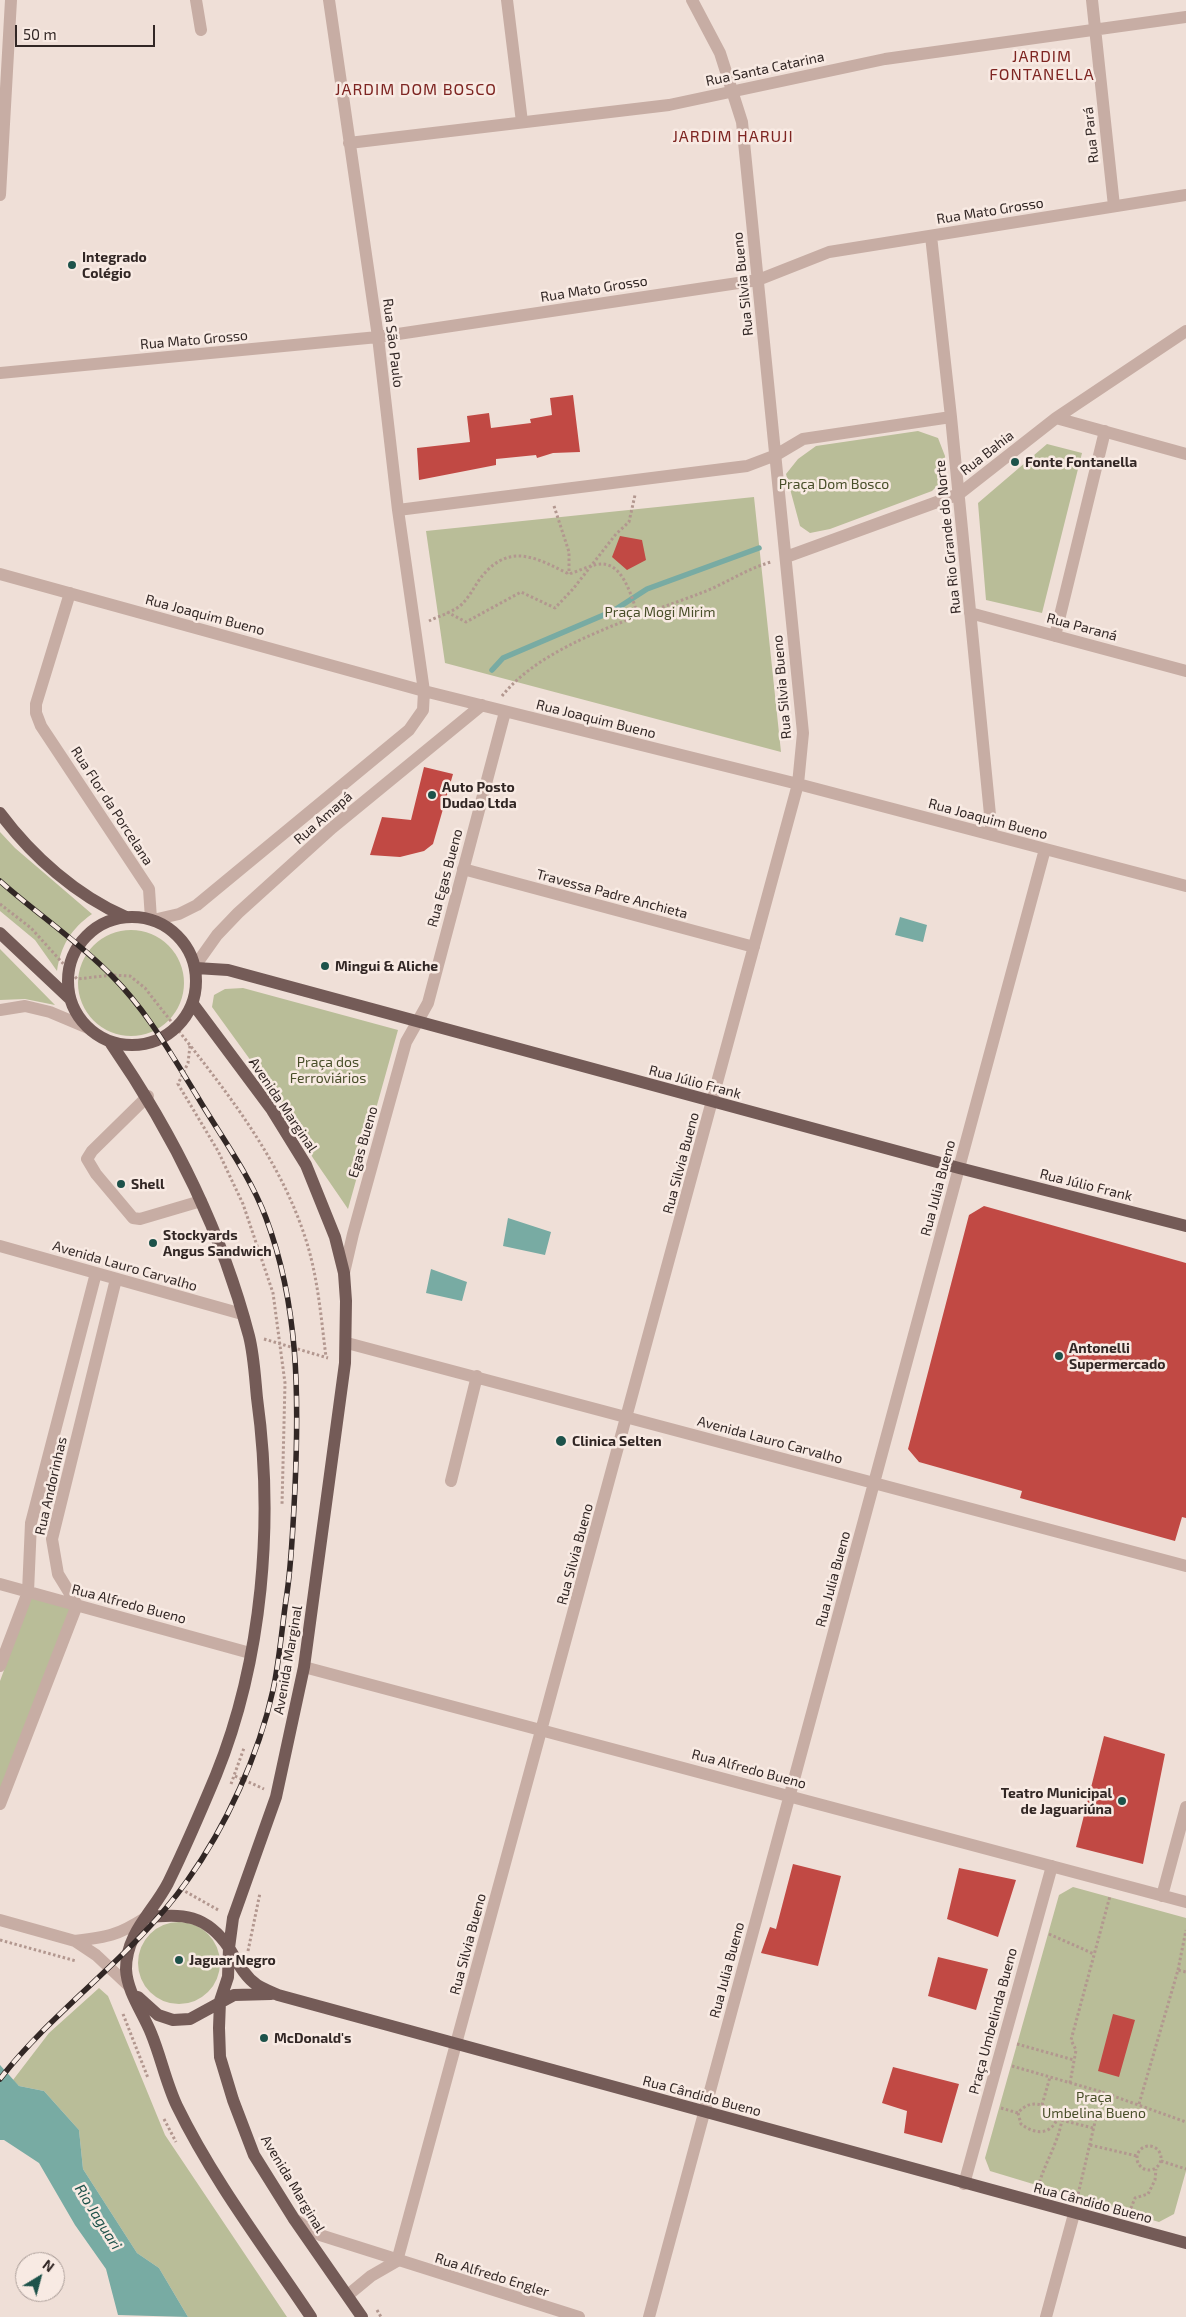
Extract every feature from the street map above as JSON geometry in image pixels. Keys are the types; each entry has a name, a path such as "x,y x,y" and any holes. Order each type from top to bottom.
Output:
{"main road":[{"path":"1,814 37,856 106,908 126,917"},
{"path":"126,917 152,919 168,927 180,937 189,950 195,967 197,986 193,1004 186,1017 176,1029 162,1039 128,1046 110,1042 88,1028 77,1015 70,999 68,971 73,953 87,936 110,920 126,917"},
{"path":"0,933 70,999"},
{"name":"Rua Júlio Frank","path":"195,967 228,970 959,1168 1186,1226"},
{"name":"Avenida Marginal","path":"193,1004 272,1110 306,1164 325,1210 344,1273 345,1363 304,1667 276,1797 233,1918 228,1978 220,2001 220,2057 232,2100 254,2155 294,2220 362,2317"},
{"path":"110,1042 148,1096 194,1181 242,1314 250,1340 262,1431 266,1499 262,1574 250,1653 235,1718 216,1773 166,1886 132,1938 126,1970 129,1986 152,2035 175,2103 204,2157 311,2317"},
{"path":"144,1918 169,1914 185,1915 203,1922 217,1932 229,1948"},
{"name":"Rua Cândido Bueno","path":"229,1948 242,1971 258,1986 278,1995 964,2184 1186,2243"},
{"path":"129,1986 144,2004 158,2015 173,2020 190,2019 234,1995 254,1993 278,1995"}],"street":[{"path":"0,195 11,0"},
{"path":"196,0 201,30"},
{"name":"Rua São Paulo","path":"329,0 378,337 398,510 424,691"},
{"path":"507,0 522,122"},
{"name":"Rua Silvia Bueno","path":"397,2261 628,1416 798,784 803,733 742,122 720,53 692,0"},
{"name":"Rua Pará","path":"1092,0 1114,206"},
{"path":"0,12 10,28"},
{"name":"Rua Santa Catarina","path":"349,143 669,106 885,59 1095,28 1186,17"},
{"name":"Rua Mato Grosso","path":"0,374 378,337 758,280 829,252 1186,195"},
{"name":"Rua Rio Grande do Norte","path":"931,236 959,494 992,835"},
{"name":"Rua Bahia","path":"786,557 959,494 1056,418 1186,332"},
{"path":"398,510 746,466 776,455 803,438 951,417"},
{"path":"1056,418 1186,454"},
{"path":"1055,636 1105,431"},
{"name":"Rua Joaquim Bueno","path":"0,574 424,691 798,784 1186,886"},
{"name":"Rua Flor da Porcelana","path":"70,593 36,704 36,713 41,726 149,889 152,919"},
{"name":"Rua Paraná","path":"970,613 1186,671"},
{"name":"Rua Amapá","path":"152,919 179,914 197,905 409,730 423,710 424,691"},
{"name":"Rua Amapá","path":"195,967 217,935 238,913 332,828 487,707"},
{"name":"Rua Egas Bueno","path":"418,1022 428,1003 505,712"},
{"name":"Rua Julia Bueno","path":"649,2317 1045,849"},
{"name":"Travessa Padre Anchieta","path":"463,869 754,947"},
{"path":"0,1010 24,1006 50,1012 88,1028"},
{"name":"Egas Bueno","path":"344,1273 352,1234 406,1042 418,1022"},
{"path":"148,1096 92,1151 87,1159 96,1174 133,1218 140,1219 201,1201"},
{"name":"Avenida Lauro Carvalho","path":"0,1246 242,1314"},
{"name":"Rua Andorinhas","path":"0,1666 28,1592 31,1524 96,1273"},
{"name":"Rua Andorinhas","path":"77,1605 58,1574 52,1539 116,1279"},
{"name":"Avenida Lauro Carvalho","path":"346,1343 628,1416 874,1484 1186,1566"},
{"path":"450,1481 477,1376"},
{"name":"Rua Alfredo Bueno","path":"0,1584 250,1653"},
{"path":"0,1804 77,1605"},
{"name":"Rua Alfredo Bueno","path":"304,1667 1186,1902"},
{"path":"1162,1896 1186,1807"},
{"name":"Praça Umbelinda Bueno","path":"964,2184 1052,1866"},
{"path":"75,1941 122,1933 144,1918"},
{"path":"0,1920 75,1941 96,1955 129,1986"},
{"path":"1046,2317 1074,2214"},
{"name":"Rua Alfredo Engler","path":"294,2220 320,2235 578,2317"},
{"path":"348,2295 371,2276 397,2261"}],"path":[{"path":"446,612 466,622 521,592 555,608 616,534 629,522 638,480"},
{"path":"548,491 559,518 569,552 569,574"},
{"path":"415,627 463,603 484,573 496,563 514,555 534,557 569,574 601,564 612,566 624,580 638,615"},
{"path":"487,707 513,682 559,652 619,622 703,592 752,567 786,557"},
{"path":"0,904 30,928 77,979 112,975 130,976 145,988 246,1120 280,1178 305,1238 316,1282 326,1358"},
{"path":"250,1340 259,1337 345,1363"},
{"path":"1070,2083 1076,2050 1070,2040 1114,1883"},
{"path":"166,1886 180,1888 233,1918"},
{"path":"1034,1928 1094,1954"},
{"path":"1139,2104 1178,1970 1186,1930"},
{"path":"1178,1970 1186,1972"},
{"path":"1003,2040 1074,2060"},
{"path":"997,2062 1102,2092 1186,2122"},
{"path":"1042,2105 1050,2077"},
{"path":"1074,2214 1102,2092"},
{"path":"1018,2113 1023,2106 1030,2103 1042,2105 1052,2111 1057,2119 1093,2128"},
{"path":"986,2104 1018,2113"},
{"path":"1018,2113 1021,2124 1034,2132 1050,2130 1057,2119"},
{"path":"1034,2203 1045,2167 1055,2149 1062,2120"},
{"path":"1090,2145 1137,2156"},
{"path":"1156,2168 1144,2170 1138,2164 1137,2156 1140,2149 1151,2146 1158,2150 1161,2161"},
{"path":"1126,2228 1131,2205 1136,2198 1148,2194 1156,2180 1156,2168 1161,2161"},
{"path":"1161,2161 1186,2169"}],"green space":[{"name":"Praça Dom Bosco","path":"918,431 938,438 945,456 946,477 932,491 830,529 810,533 800,526 786,474 798,459 816,446"},
{"path":"1047,444 1082,453 1042,613 986,600 978,503"},
{"name":"Praça Mogi Mirim","path":"754,497 781,752 445,663 426,531"},
{"path":"0,832 15,848 92,914 68,938 61,953 57,971 35,940 0,911"},
{"path":"131,930 151,934 169,945 180,963 184,983 180,1003 169,1021 151,1032 131,1036 111,1032 93,1021 82,1003 78,983 82,963 93,945 111,934"},
{"path":"0,949 55,1005 25,999 0,1000"},
{"name":"Praça dos Ferroviários","path":"243,988 398,1030 348,1209 313,1158 280,1101 212,1007 214,995 225,989"},
{"path":"31,1597 71,1609 0,1791 0,1681"},
{"name":"Praça Umbelina Bueno","path":"1073,1887 1186,1918 1186,2171 1174,2214 1159,2222 990,2171 985,2158 1059,1895"},
{"path":"179,1922 195,1925 208,1934 217,1947 220,1963 217,1979 208,1992 195,2001 179,2004 163,2001 150,1992 141,1979 138,1963 141,1947 150,1934 163,1925"},
{"path":"99,1988 108,1996 165,2135 287,2317 188,2317 159,2268 137,2253 83,2169 79,2130 44,2091 19,2086 13,2080 49,2033"}],"water":[{"path":"900,917 927,925 923,942 895,935"},
{"path":"508,1218 551,1232 545,1255 503,1246"},
{"path":"431,1269 467,1282 462,1301 426,1293"},
{"name":"Rio Jaguari","path":"0,2065 19,2086 44,2091 79,2130 83,2169 137,2253 159,2268 188,2317 118,2315 106,2269 75,2225 39,2163 4,2140 0,2140"}],"building":[{"path":"573,395 580,452 553,453 537,458 536,455 496,459 496,465 419,480 417,448 470,442 467,416 489,413 491,428 531,423 530,419 552,415 550,398"},
{"path":"620,536 642,540 646,560 627,570 612,557"},
{"name":"Auto Posto Dudao Ltda","path":"424,767 453,774 433,844 424,851 400,857 370,855 382,817 411,820"},
{"name":"Antonelli Supermercado","path":"984,1206 1186,1263 1186,1518 1182,1517 1175,1541 1020,1498 1022,1491 919,1462 908,1449 969,1215"},
{"name":"Teatro Municipal de Jaguariúna","path":"1104,1736 1165,1754 1143,1864 1076,1847"},
{"path":"793,1864 841,1876 818,1966 761,1953 770,1927 776,1929"},
{"path":"959,1868 1016,1880 998,1937 947,1919"},
{"path":"938,1957 988,1969 976,2010 928,1996"},
{"path":"1113,2014 1135,2020 1119,2077 1098,2071"},
{"path":"893,2067 959,2084 942,2143 904,2133 907,2111 882,2103"}],"waterway":[{"path":"492,670 503,658 613,611 647,589 759,548"}],"railway":[{"path":"0,881 99,963 125,989 158,1033 178,1064 252,1186 266,1218 285,1284 294,1351 297,1419 289,1580 273,1690 250,1764 228,1814 201,1860 166,1908 119,1958 45,2028 0,2079"}],"place":[{"name":"Integrado Colégio","path":"72,265"},
{"name":"Fonte Fontanella","path":"1015,462"},
{"name":"Auto Posto Dudao Ltda","path":"432,795"},
{"name":"Mingui & Aliche","path":"325,966"},
{"name":"Shell","path":"121,1184"},
{"name":"Stockyards Angus Sandwich","path":"153,1243"},
{"name":"Antonelli Supermercado","path":"1059,1356"},
{"name":"Clinica Selten","path":"561,1441"},
{"name":"Teatro Municipal de Jaguariúna","path":"1122,1801"},
{"name":"Jaguar Negro","path":"179,1960"},
{"name":"McDonald's","path":"264,2038"}],"district":[{"name":"JARDIM FONTANELLA","path":"1042,66"},
{"name":"JARDIM DOM BOSCO","path":"416,90"},
{"name":"JARDIM HARUJI","path":"733,137"}]}
